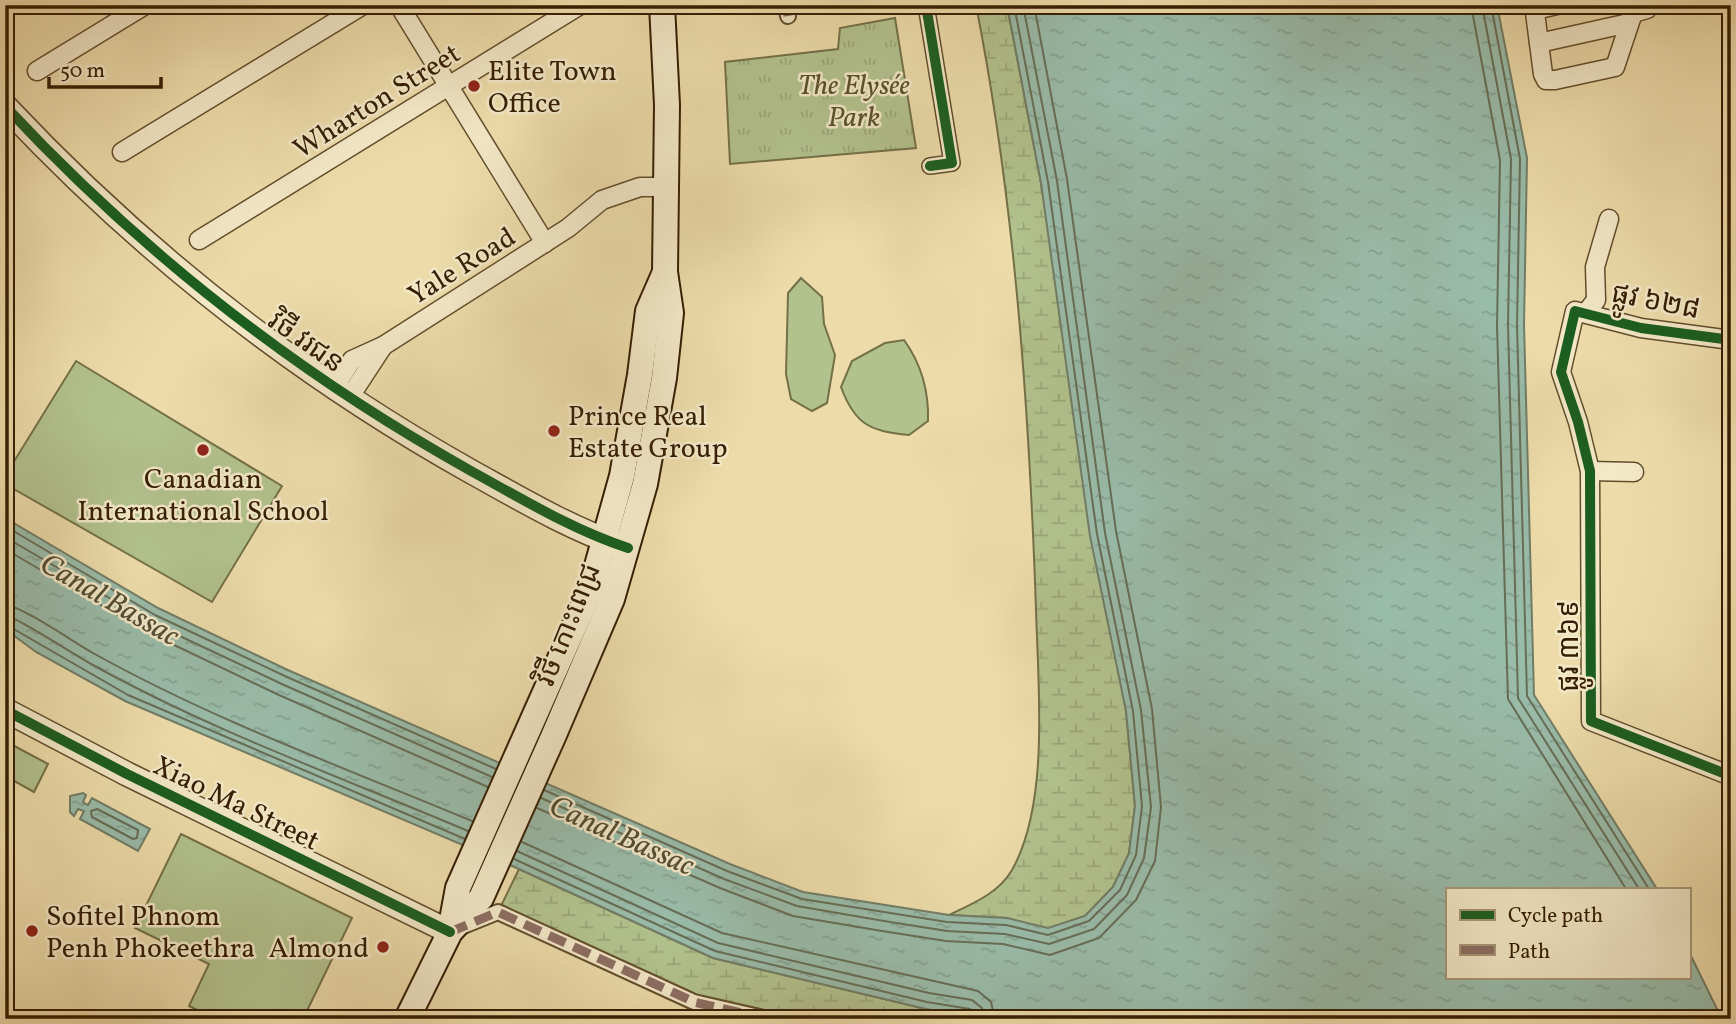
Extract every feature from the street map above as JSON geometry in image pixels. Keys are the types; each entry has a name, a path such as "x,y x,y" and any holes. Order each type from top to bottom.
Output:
{"main road":[{"name":"វិថី កោះពេជ្រ","path":"407,1019 450,932 458,888 529,727 590,590 617,544 645,484 664,378 671,313 665,272 667,187 662,5"},
{"name":"វិថី កោះពេជ្រ","path":"450,932 481,898 603,622 617,544"}],"street":[{"path":"37,71 145,5"},
{"path":"122,152 363,5"},
{"path":"399,5 545,243"},
{"name":"Wharton Street","path":"200,240 580,5"},
{"path":"926,5 952,163 930,166"},
{"path":"1557,5 1534,8 1546,80 1615,67 1633,13 1647,9 1648,5"},
{"path":"1539,43 1629,23"},
{"name":"វិថី វរជន","path":"5,106 57,160 153,248 242,323 341,393 496,485 617,544"},
{"name":"Yale Road","path":"341,393 352,360 383,346 545,243 602,201 640,187 667,187"},
{"name":"ផ្លូវ ៦២៨","path":"1609,219 1595,267 1596,300 1586,313 1641,328 1731,340"},
{"name":"ផ្លូវ ៣៦៩","path":"1586,313 1575,311 1561,372 1578,422 1590,471 1591,721 1731,776"},
{"path":"1590,471 1634,472"},
{"name":"Xiao Ma Street","path":"5,710 127,774 450,932"},
{"path":"450,932 498,912 694,1002 768,1019"}],"green space":[{"path":"976,5 1007,5 1041,183 1126,711 1135,806 1129,854 1113,887 1085,916 1048,929 1007,918 949,915 992,891 1012,870 1024,843 1032,812 1039,743 1033,533 1018,306 1001,155"},
{"name":"The Elysée Park","path":"895,18 916,148 730,164 725,62 838,49 840,28"},
{"path":"801,278 822,297 824,324 835,355 827,403 812,411 791,399 786,374 788,293"},
{"path":"904,340 920,369 928,410 928,421 909,435 884,431 866,424 852,410 841,387 852,361 885,343"},
{"path":"76,361 282,486 212,602 5,484 5,476"},
{"path":"5,741 48,764 34,792 5,776"},
{"path":"181,834 352,918 303,1019 215,1019 189,1006 209,964 135,928"},
{"path":"519,869 713,958 926,1009 985,1019 768,1019 694,1002 498,912"}],"water":[{"name":"Canal Bassac","path":"1007,5 1497,5 1527,158 1524,325 1534,695 1656,888 1446,888 1446,978 1690,978 1690,954 1722,1019 985,1019 926,1009 713,958 519,869 125,701 36,652 5,629 5,518 158,608 290,671 730,864 803,892 949,915 1007,918 1048,928 1085,916 1113,887 1129,853 1135,806 1126,711 1090,536 1041,183"},
{"path":"83,793 86,795 83,802 88,805 92,798 150,829 138,851 80,819 84,811 78,809 74,816 70,812 70,796"}],"marked path":[{"path":"786,5 788,16"},
{"path":"450,932 498,912 694,1002 768,1019"}],"cycle path":[{"path":"926,5 952,163 930,166"},
{"path":"5,106 57,160 166,260 283,351 344,394 471,471 568,523 628,548"},
{"path":"1731,340 1641,328 1575,311 1561,372 1578,422 1590,471 1591,721 1731,776"},
{"path":"5,710 127,774 450,932"}],"place":[{"name":"Elite Town Office","path":"474,86"},
{"name":"Prince Real Estate Group","path":"554,431"},
{"name":"Canadian International School","path":"203,450"},
{"name":"Sofitel Phnom Penh Phokeethra","path":"32,931"},
{"name":"Almond","path":"383,947"}]}
